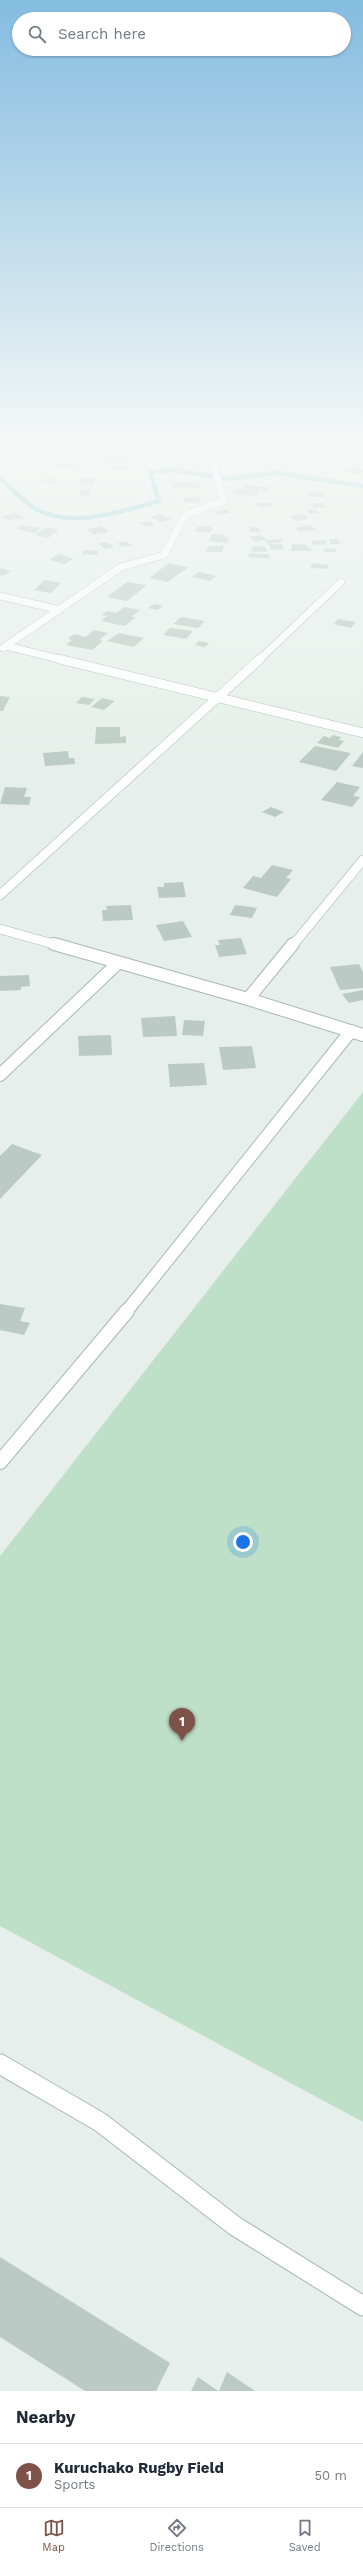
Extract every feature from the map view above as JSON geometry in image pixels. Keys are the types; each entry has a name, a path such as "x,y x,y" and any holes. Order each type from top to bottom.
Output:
{"street":[{"path":"3,648 121,567 164,554 166,550"},
{"path":"0,895 219,698 341,582"},
{"path":"0,596 60,610"},
{"path":"3,648 363,733"},
{"path":"248,999 363,860"},
{"path":"0,929 248,999 357,1033 98,1347 0,1462"},
{"path":"0,1075 118,963"},
{"path":"0,2064 100,2122 235,2226 363,2306"}],"green space":[{"path":"363,1092 363,2122 0,1926 0,1556"}],"building":[{"path":"84,550 98,551 97,555 82,554"},
{"path":"207,550 223,550 222,552 206,552"},
{"path":"252,550 268,550 266,552 253,552"},
{"path":"291,550 311,550 311,551 291,551"},
{"path":"324,550 336,550 337,552 325,552"},
{"path":"250,553 270,555 269,559 248,557"},
{"path":"59,554 74,559 64,564 49,560"},
{"path":"169,563 188,567 168,582 149,578"},
{"path":"312,563 329,565 327,569 311,568"},
{"path":"0,568 11,571 2,576 0,575"},
{"path":"199,572 217,576 210,581 192,577"},
{"path":"44,580 61,583 51,593 34,590"},
{"path":"127,582 147,585 127,601 107,597"},
{"path":"154,604 163,606 157,610 148,608"},
{"path":"124,607 140,610 131,617 136,617 125,626 101,621 107,616 102,615 107,611 116,613"},
{"path":"181,617 205,621 198,628 173,624"},
{"path":"338,619 356,622 351,628 334,624"},
{"path":"170,628 193,631 186,639 163,635"},
{"path":"94,630 108,633 99,640 103,641 92,650 66,645 72,640 68,639 74,634 86,637"},
{"path":"119,633 144,638 133,647 107,641"},
{"path":"199,641 209,643 205,647 195,645"},
{"path":"0,696 10,697 3,711 0,711"},
{"path":"82,697 95,699 89,705 76,703"},
{"path":"102,698 115,701 104,710 91,707"},
{"path":"96,727 120,727 120,737 126,736 126,743 95,744"},
{"path":"333,735 341,737 339,740 344,741 338,748 317,743 324,736 330,738"},
{"path":"315,746 351,753 336,771 299,762"},
{"path":"68,751 69,758 74,758 75,764 45,766 43,753"},
{"path":"363,752 363,768 352,766"},
{"path":"337,782 360,787 353,796 360,797 352,807 321,800"},
{"path":"5,787 27,788 24,797 31,797 29,805 0,804"},
{"path":"271,807 284,812 275,817 262,812"},
{"path":"272,865 293,870 286,878 291,879 277,897 243,888 253,876 261,878"},
{"path":"183,882 186,897 159,898 157,887 164,887 164,883"},
{"path":"131,905 133,920 103,921 102,910 107,910 106,906"},
{"path":"235,905 257,908 252,918 230,915"},
{"path":"183,921 192,937 164,941 156,925"},
{"path":"241,938 247,954 219,957 215,945 220,945 218,940"},
{"path":"359,964 363,972 363,988 340,990 330,967"},
{"path":"29,975 30,986 21,987 21,990 0,991 0,976"},
{"path":"363,990 363,1000 349,1003 342,994"},
{"path":"175,1016 177,1036 143,1037 141,1018"},
{"path":"184,1020 205,1021 203,1036 182,1035"},
{"path":"111,1035 112,1055 79,1056 78,1036"},
{"path":"252,1046 256,1068 223,1070 219,1047"},
{"path":"204,1063 207,1085 170,1087 168,1064"},
{"path":"12,1144 42,1155 0,1199 0,1156"},
{"path":"0,1304 25,1308 20,1321 30,1323 24,1335 0,1330"},
{"path":"0,2257 170,2363 156,2391 85,2391 0,2337"},
{"path":"227,2372 255,2391 219,2391"},
{"path":"198,2377 218,2391 191,2391"}],"place":[{"name":"Kuruchako Rugby Field","path":"182,1741"}]}
